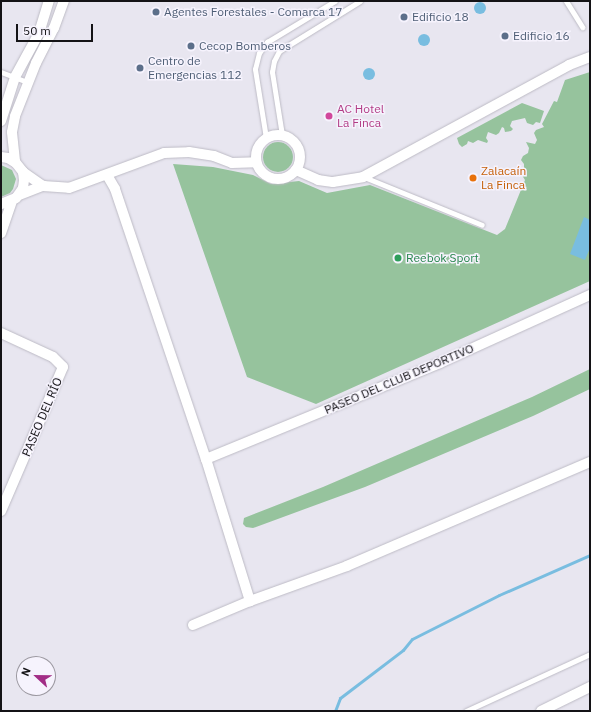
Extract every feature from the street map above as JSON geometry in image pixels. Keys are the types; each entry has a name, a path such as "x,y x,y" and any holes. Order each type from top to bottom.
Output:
{"street":[{"path":"1,122 4,105 15,77 39,33 49,1"},
{"path":"43,186 23,172 15,161 12,132 15,116 27,82 54,28 64,1"},
{"path":"296,170 318,180 333,182 363,176 569,65 590,57"},
{"path":"282,135 295,142 300,156 296,170 284,178 270,178 259,168 256,162 258,148 266,138 282,135"},
{"path":"1,204 43,186 69,188 107,175 164,152 189,152 214,156 232,163 256,162"},
{"path":"1,157 15,161"},
{"path":"1,233 24,180 23,172"},
{"path":"107,175 113,186 206,459 250,601"},
{"name":"PASEO DEL CLUB DEPORTIVO","path":"206,459 440,363 590,295"},
{"name":"PASEO DEL RÍO","path":"1,333 54,356 63,367 1,511"},
{"path":"193,625 250,601 347,566 590,462"},
{"path":"541,711 590,687"}],"lane":[{"path":"266,138 255,69 259,53 267,42 335,1"},
{"path":"282,135 272,72 274,61 279,51 360,1"},
{"path":"566,1 582,28"},
{"path":"1,72 27,82"},
{"path":"363,176 482,225"},
{"path":"466,711 590,654"}],"green space":[{"name":"Reebok Sport","path":"590,72 590,281 316,404 247,377 173,164 213,167 253,175 271,184 299,181 327,193 370,185 497,235 505,229 525,180 520,172 524,169 524,164 521,160 523,156 528,153 529,148 526,142 535,144 537,140 534,133 536,130 544,127 542,124 554,101 557,102 565,80"},
{"path":"522,103 544,111 540,123 536,122 533,125 527,123 525,118 512,121 510,126 513,129 511,131 505,132 504,128 502,127 496,135 488,132 486,138 488,141 487,143 478,140 473,143 468,141 467,144 462,147 459,144 457,138"},
{"path":"278,142 284,143 292,151 292,163 284,171 278,172 272,171 264,163 263,157 264,151 272,143"},
{"path":"1,165 12,170 16,179 10,193 1,197"},
{"path":"590,369 590,389 533,416 365,487 253,528 246,527 243,524 244,518 323,487 532,397"}],"water":[{"path":"478,2 482,2 486,8 482,14 478,14 474,10 474,6"},
{"path":"422,34 426,34 430,40 426,46 422,46 418,42 418,38"},
{"path":"367,68 371,68 375,74 371,80 367,80 363,76 363,72"},
{"path":"584,217 590,220 590,248 585,260 570,254"}],"waterway":[{"path":"335,711 340,698 403,650 412,639 499,595 590,555"}],"place":[{"name":"Agentes Forestales - Comarca 17","path":"156,12"},
{"name":"Edificio 18","path":"404,17"},
{"name":"Edificio 16","path":"505,36"},
{"name":"Cecop Bomberos","path":"191,46"},
{"name":"Centro de Emergencias 112","path":"140,68"},
{"name":"AC Hotel La Finca","path":"329,116"},
{"name":"Zalacaín La Finca","path":"473,178"},
{"name":"Reebok Sport","path":"398,258"}]}
